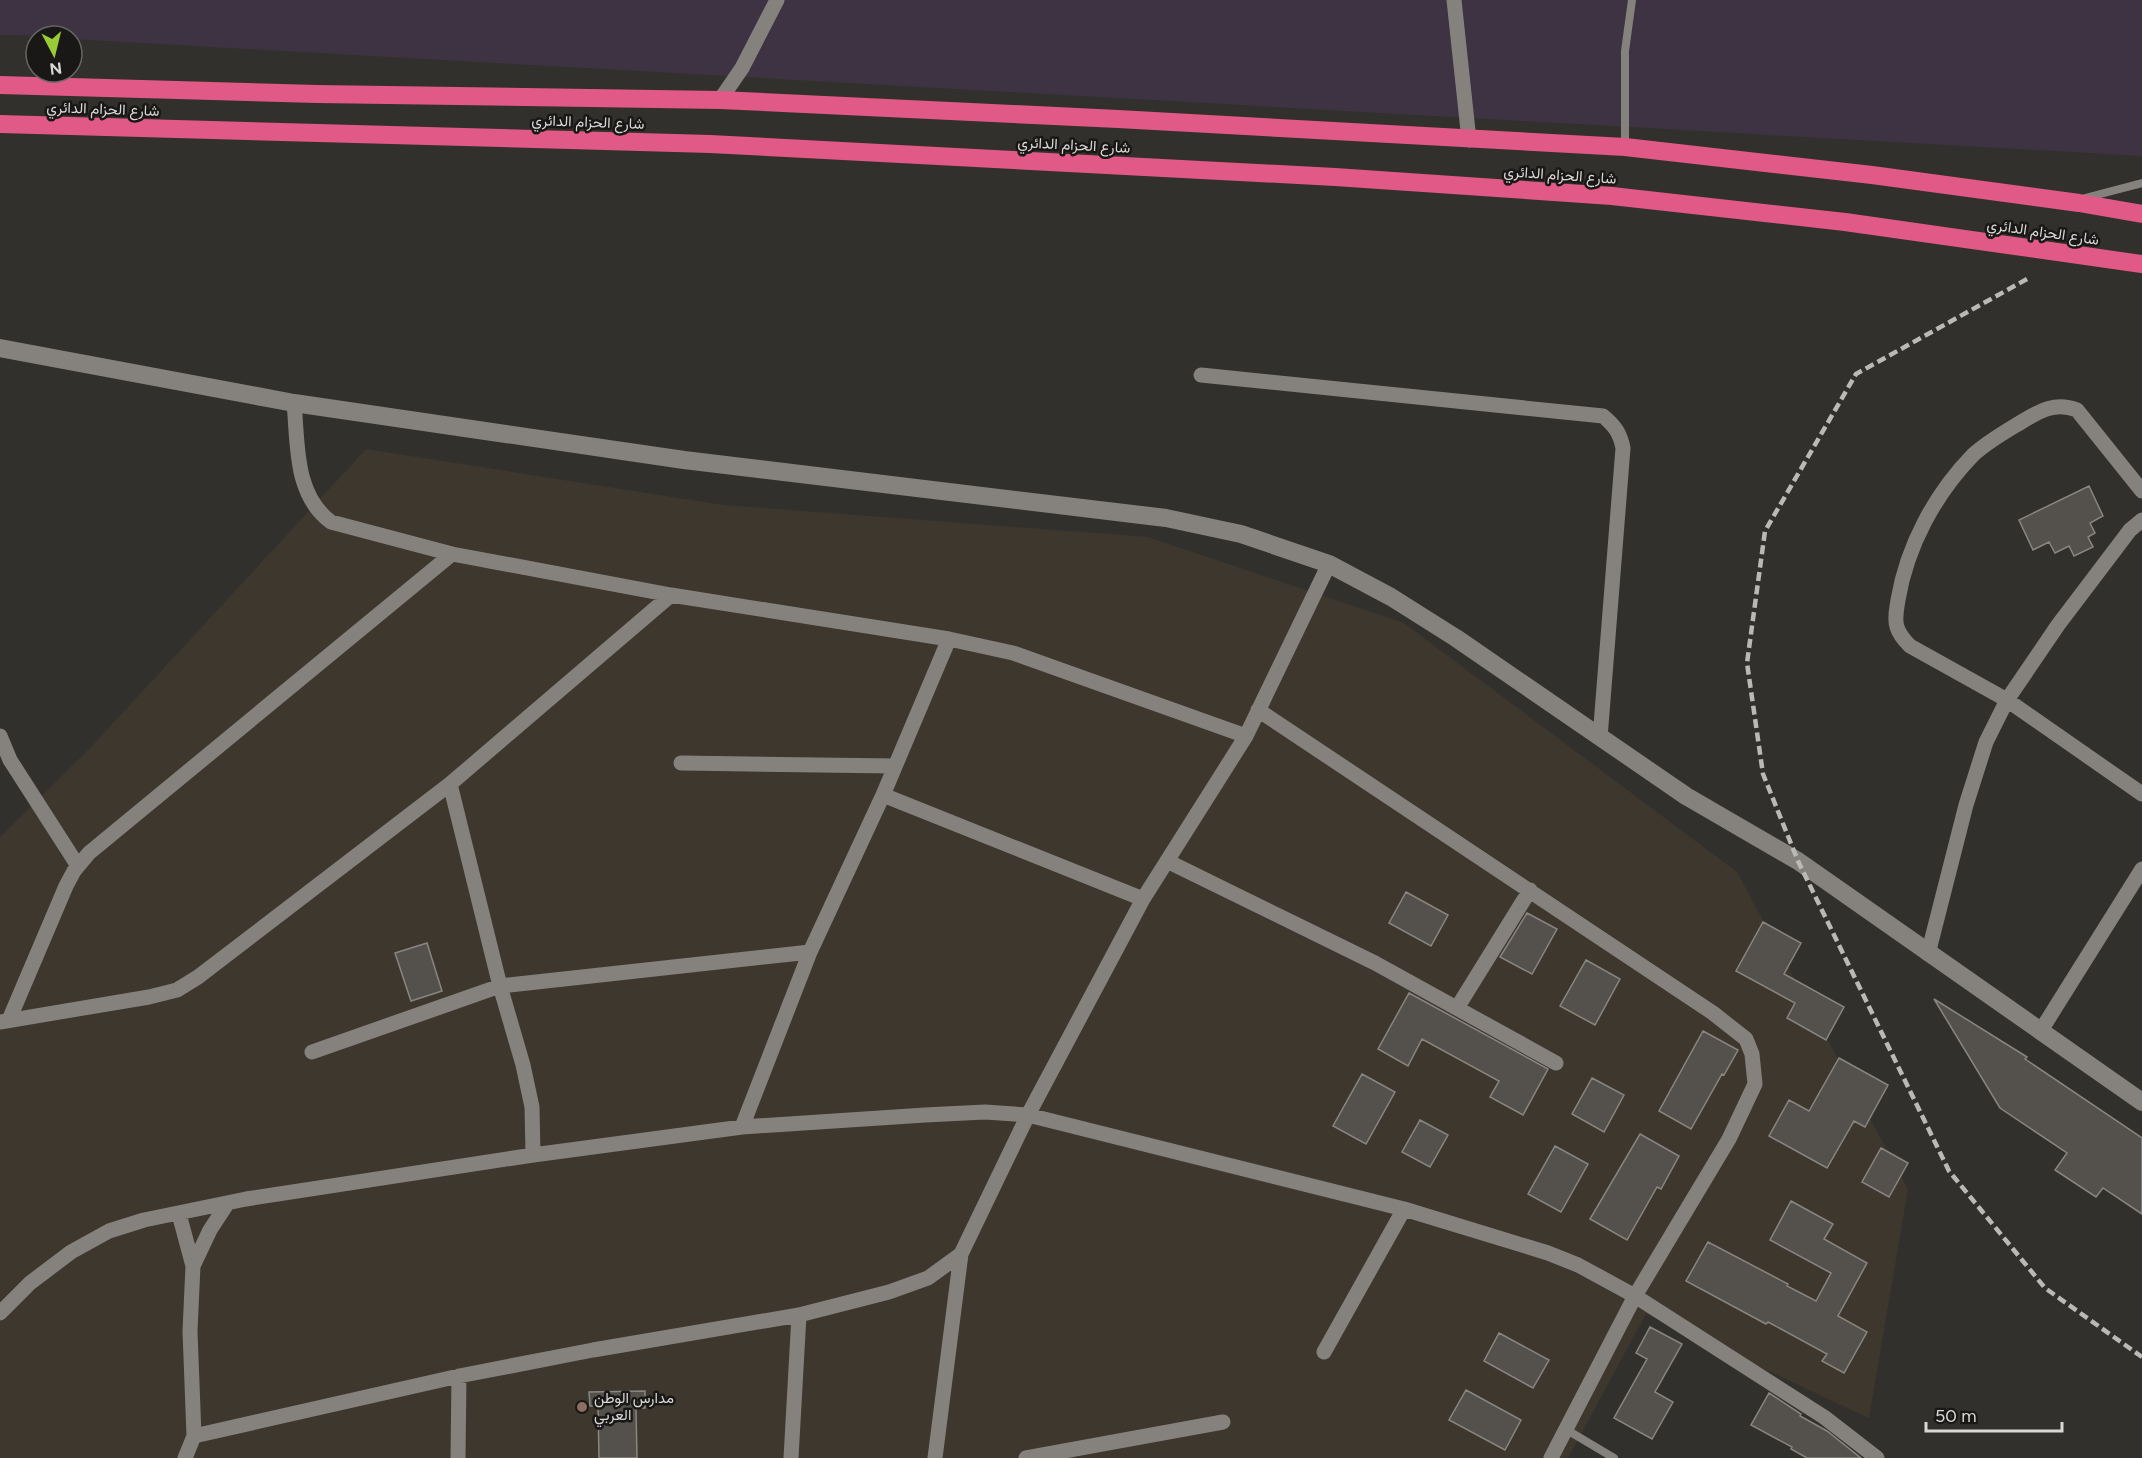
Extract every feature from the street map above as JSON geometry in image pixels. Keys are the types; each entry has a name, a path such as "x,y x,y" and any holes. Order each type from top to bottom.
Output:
{"highway":[{"name":"شارع الحزام الدائري","path":"0,85 317,94 720,100 1118,118 1469,140 1625,147 1872,175 2142,214"},
{"name":"شارع الحزام الدائري","path":"0,124 710,144 1347,178 1624,198 1845,222 2142,264"}],"street":[{"path":"720,100 742,68 777,0"},
{"path":"1454,0 1469,140"},
{"path":"0,348 294,403 684,460 1166,518 1241,534 1329,564 1391,597 1456,638 1686,796 1797,861 2142,1102"},
{"path":"1201,375 1604,416 1615,426 1621,435 1623,448 1600,738"},
{"path":"294,403 301,477 310,500 316,509 331,522 452,554 671,595 949,639 1013,653 1246,736"},
{"path":"2142,491 2077,410 2066,405 2052,406 2006,431 1975,454 1954,477 1934,506 1913,546 1902,577 1896,615 1897,627 1902,638 1910,646 2007,700 2142,794"},
{"path":"1928,954 1969,794 1986,742 2007,700 2058,625 2130,530 2142,520"},
{"path":"4,1021 66,886 89,853 452,554"},
{"path":"934,1458 961,1254 1028,1115 1143,899 1246,736 1329,564"},
{"path":"4,1021 149,997 177,990 198,977 450,784 671,595"},
{"path":"742,1127 810,952 883,795 949,639"},
{"path":"1258,710 1713,1013 1746,1039 1752,1054 1755,1084 1729,1139 1635,1296 1551,1458"},
{"path":"0,736 10,760 78,866"},
{"path":"681,763 894,766"},
{"path":"450,784 500,986 523,1065 532,1107 533,1155"},
{"path":"883,795 1143,899"},
{"path":"1167,861 1375,963 1556,1063"},
{"path":"2040,1032 2142,869"},
{"path":"1457,1008 1530,890"},
{"path":"312,1052 500,986 810,952"},
{"path":"0,1313 30,1283 70,1252 109,1231 144,1220 246,1199 533,1155 742,1127 925,1114 985,1112 1028,1115 1404,1209 1548,1253 1578,1265 1635,1296 1824,1417 1877,1458"},
{"path":"193,1266 210,1230 226,1204"},
{"path":"1324,1352 1404,1209"},
{"path":"179,1214 193,1266 190,1331 194,1436 185,1458"},
{"path":"194,1436 459,1376 593,1350 799,1315 889,1292 928,1278 961,1254"},
{"path":"791,1458 799,1315"},
{"path":"458,1458 459,1376"},
{"path":"1026,1458 1223,1422"}],"lane":[{"path":"1625,147 1625,51 1632,0"},
{"path":"2070,202 2142,183"},
{"path":"1567,1430 1614,1458"}],"shaded area":[{"path":"0,0 2142,0 2142,156 84,40 84,24 24,24 24,35 0,35"},
{"path":"366,449 723,505 1148,537 1404,623 1737,872 1908,1189 1869,1418 1646,1314 1568,1458 0,1458 0,837 90,748"}],"building":[{"path":"2089,486 2103,516 2090,523 2095,533 2088,537 2093,547 2074,556 2069,546 2055,553 2049,542 2033,550 2019,520"},
{"path":"1406,892 1448,915 1431,946 1389,923"},
{"path":"1527,913 1557,929 1532,974 1500,957"},
{"path":"1763,922 1801,943 1784,974 1844,1007 1826,1040 1787,1018 1795,1003 1736,971"},
{"path":"427,943 442,991 411,1001 395,953"},
{"path":"1586,960 1620,979 1595,1025 1560,1006"},
{"path":"1409,993 1548,1069 1523,1115 1490,1097 1499,1081 1422,1039 1408,1066 1378,1049"},
{"path":"1934,999 2027,1057 2025,1059 2142,1138 2142,1214 2103,1188 2096,1197 2055,1170 2067,1153 2000,1108"},
{"path":"1703,1031 1738,1050 1691,1129 1659,1111"},
{"path":"1839,1058 1888,1085 1865,1127 1854,1121 1827,1168 1769,1136 1789,1100 1809,1111"},
{"path":"1362,1074 1395,1092 1366,1144 1333,1126"},
{"path":"1592,1078 1624,1095 1604,1132 1572,1114"},
{"path":"1420,1120 1448,1135 1430,1167 1402,1152"},
{"path":"1640,1134 1679,1156 1661,1189 1657,1187 1627,1240 1590,1219"},
{"path":"1555,1146 1588,1164 1561,1212 1528,1194"},
{"path":"1881,1148 1908,1163 1889,1197 1862,1182"},
{"path":"1791,1201 1833,1224 1824,1239 1867,1263 1838,1316 1867,1332 1844,1373 1822,1361 1827,1354 1686,1281 1708,1242 1816,1301 1831,1273 1770,1240"},
{"path":"1650,1327 1682,1344 1655,1392 1673,1402 1652,1439 1614,1418 1647,1359 1636,1353"},
{"path":"1499,1333 1549,1360 1533,1388 1484,1361"},
{"path":"1466,1390 1521,1420 1505,1450 1449,1420"},
{"path":"645,1391 645,1408 636,1408 637,1458 599,1458 598,1406 590,1406 589,1392"},
{"path":"1769,1393 1801,1414 1800,1416 1827,1431 1861,1458 1807,1458 1791,1449 1792,1447 1751,1425"}],"railway":[{"path":"2027,279 1856,374 1765,531 1747,663 1763,774 1798,861 1949,1171 2045,1288 2142,1357"}],"place":[{"name":"مدارس الوطن العربي","path":"582,1407"}]}
